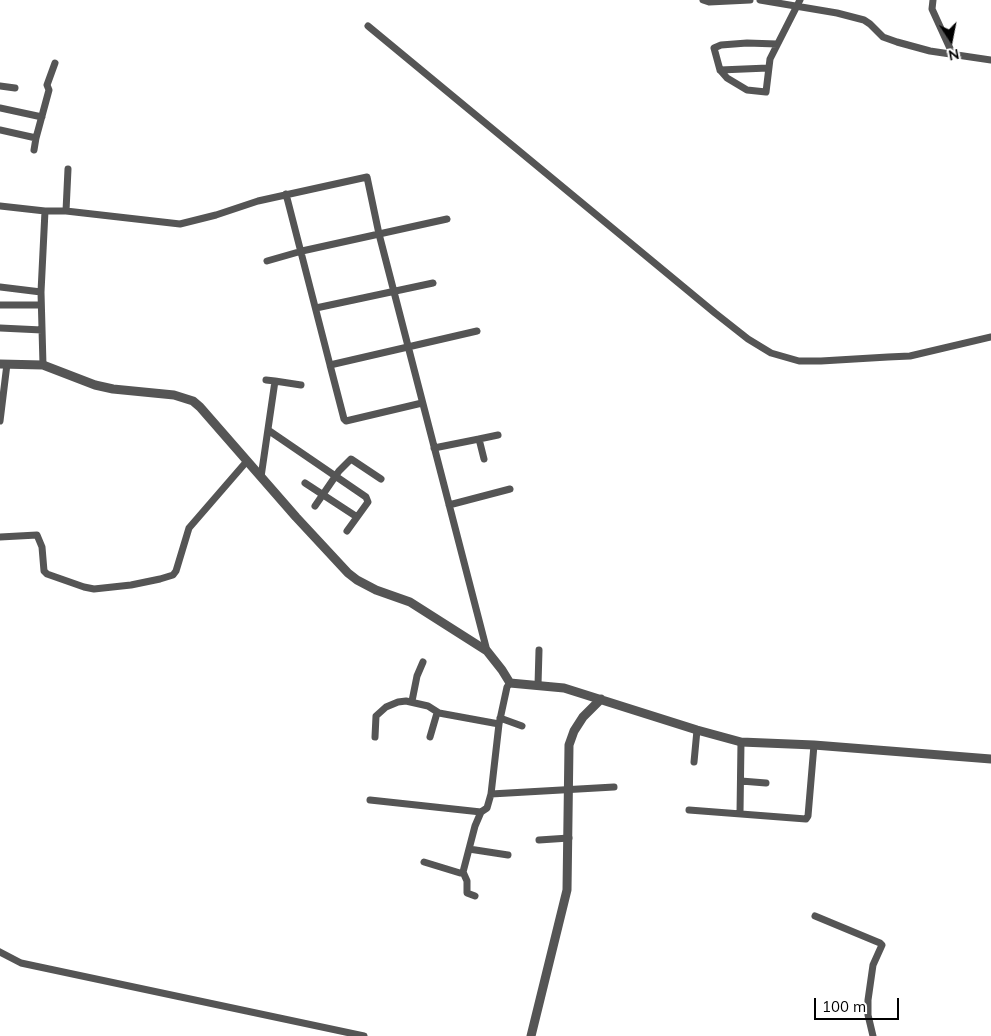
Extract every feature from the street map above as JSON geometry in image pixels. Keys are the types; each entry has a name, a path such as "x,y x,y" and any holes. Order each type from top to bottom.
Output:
{"street":[{"path":"703,0 709,2 750,0"},
{"path":"760,0 799,3 864,20 883,37 930,51 991,60"},
{"path":"933,0 932,9 953,55"},
{"path":"777,44 747,43 715,47 720,70 726,78 740,88 761,92 767,90 768,68 777,44 799,3"},
{"path":"368,26 715,313 748,339 771,353 786,358 806,361 910,356 991,337"},
{"path":"34,150 49,90 48,85 55,63"},
{"path":"720,70 768,68"},
{"path":"0,86 15,88"},
{"path":"0,108 42,117"},
{"path":"0,130 36,138"},
{"path":"66,211 68,169"},
{"path":"0,206 45,211 66,211 180,224 258,201 366,177 378,234 487,652"},
{"path":"286,194 344,419 346,421 422,403"},
{"path":"43,365 41,292 45,211"},
{"path":"267,261 302,251 447,219"},
{"path":"316,308 433,283"},
{"path":"0,287 41,292"},
{"path":"1,305 41,305"},
{"path":"0,328 42,330"},
{"path":"330,365 478,331"},
{"path":"0,421 4,364 43,365 95,386 174,395 193,401 317,541 357,580 376,590 410,602 487,652 510,683"},
{"path":"266,380 301,385"},
{"path":"261,477 275,381"},
{"path":"268,430 367,500 366,505 347,531"},
{"path":"434,448 498,435"},
{"path":"480,438 484,459"},
{"path":"315,506 335,476 344,465 353,459 381,479"},
{"path":"0,537 37,535 42,547 44,571 47,574 94,590 131,585 173,575 190,528 247,461"},
{"path":"305,483 357,517"},
{"path":"448,505 510,489"},
{"path":"538,685 539,650"},
{"path":"412,701 417,676 423,662"},
{"path":"510,683 564,688 741,742 814,745 991,760"},
{"path":"475,896 467,893 468,881 463,872 474,826 481,812 487,808 491,794 499,721 506,687 510,683"},
{"path":"532,1036 567,890 569,838 568,753 571,737 583,717 601,699"},
{"path":"375,737 375,718 377,714 386,707 398,702 412,701 428,706 437,712 522,726"},
{"path":"430,738 437,712"},
{"path":"694,762 697,730"},
{"path":"740,813 741,742"},
{"path":"689,810 804,819 808,817 814,745"},
{"path":"741,781 766,783"},
{"path":"491,794 614,787"},
{"path":"370,800 481,812"},
{"path":"539,840 569,838"},
{"path":"469,849 508,855"},
{"path":"424,862 460,874 463,872"},
{"path":"815,916 880,942 882,946 873,965 868,1000 868,1015 873,1036"},
{"path":"0,952 21,963 364,1036"}]}
